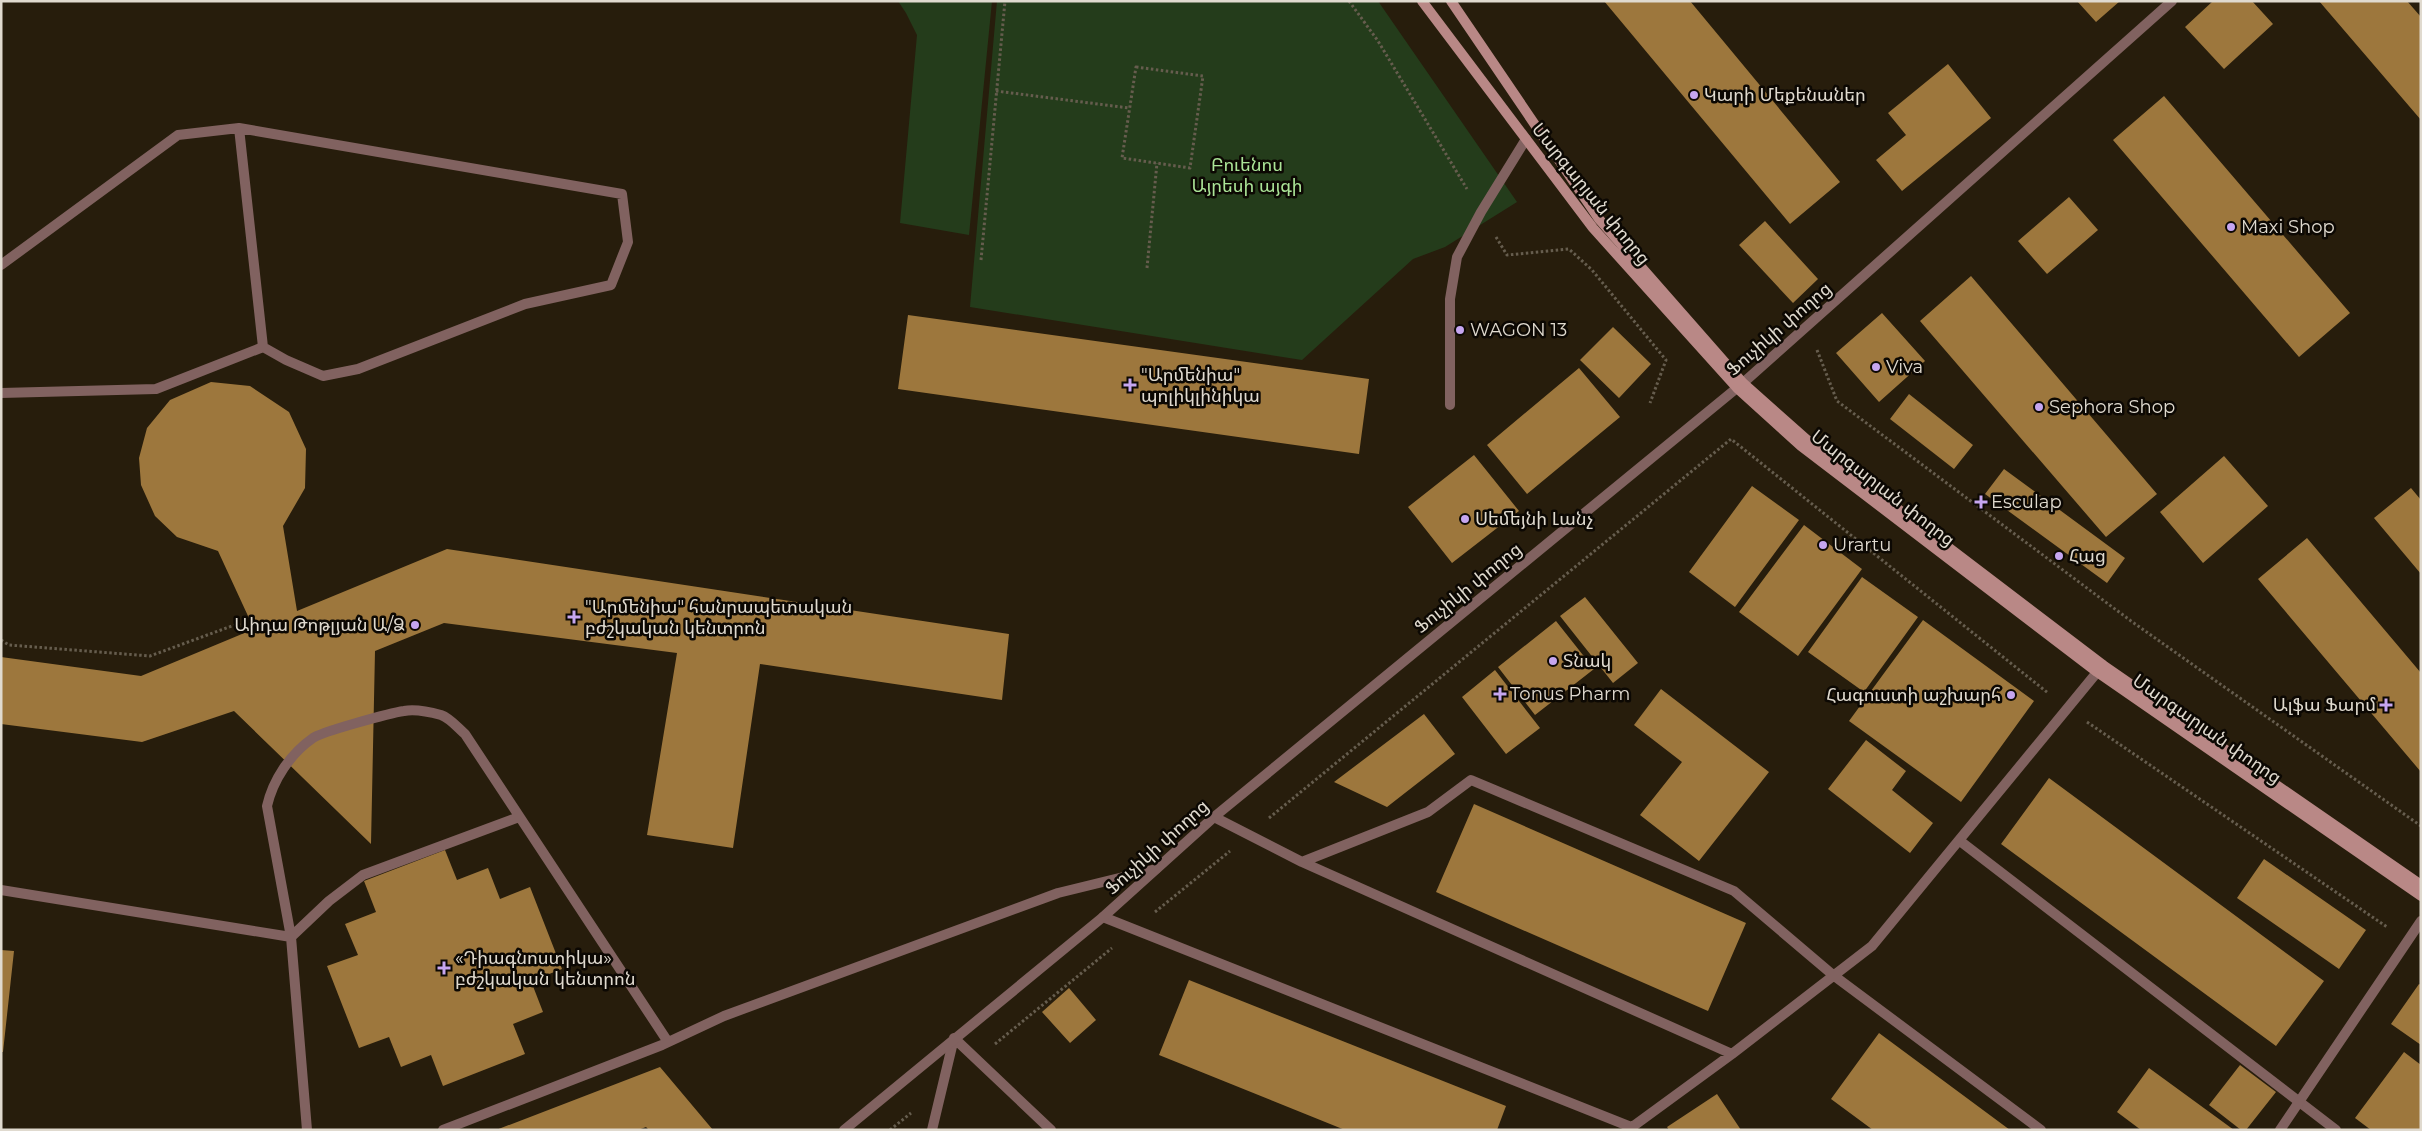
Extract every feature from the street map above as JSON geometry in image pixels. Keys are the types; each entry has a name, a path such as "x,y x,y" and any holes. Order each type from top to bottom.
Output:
{"main road":[{"name":"Մարգարյան փողոց","path":"1422,1 1593,228 1740,386 2100,669 2421,896"},
{"name":"Մարգարյան փողոց","path":"1451,1 1599,219 1740,386"},
{"name":"Մարգարյան փողոց","path":"2100,669 2421,885"}],"street":[{"name":"Ֆուչիկի փողոց","path":"844,1130 1103,917 1214,817 1740,386 2172,1"},
{"path":"1,264 178,136 239,128 622,194 628,242 611,285 525,304 358,369 323,376 286,360 263,347"},
{"path":"239,128 263,347"},
{"path":"1450,405 1450,299 1458,257 1481,212 1526,139"},
{"path":"1,394 156,389 263,347"},
{"path":"1103,917 1630,1129 1732,1054 1872,946 2100,669"},
{"path":"307,1130 291,937 267,806 270,792 279,775 299,750 314,737 405,710 423,711 444,716 465,734 668,1042"},
{"path":"1302,862 1428,812 1471,780 1734,892 1832,975 2041,1130"},
{"path":"291,937 329,901 363,875 519,817"},
{"path":"1214,817 1302,862 1732,1054"},
{"path":"1960,841 2336,1130"},
{"path":"443,1130 668,1042 724,1016 1058,893 1156,869"},
{"path":"1,890 291,937"},
{"path":"2280,1130 2421,921"},
{"path":"932,1130 954,1038 1052,1130"}],"path":[{"path":"981,260 1006,1"},
{"path":"1136,67 1203,76 1190,168 1122,158 1129,108 1136,67"},
{"path":"996,91 1129,108"},
{"path":"1147,268 1157,163"},
{"path":"1817,349 1837,401 2131,621 2421,826"},
{"path":"976,1059 1731,439"},
{"path":"1,640 9,645 150,656 240,623"},
{"path":"890,1130 942,1087"}],"green space":[{"path":"898,1 992,1 969,235 900,223 917,35"},
{"name":"Բուենոս Այրեսի այգի","path":"997,1 1378,1 1517,202 1445,247 1413,259 1302,360 970,307"}],"building":[{"path":"1604,1 1690,1 1840,182 1790,224"},
{"path":"2077,1 2120,1 2096,22"},
{"path":"2213,1 2252,1 2273,24 2224,69 2185,27"},
{"path":"2319,1 2407,1 2421,17 2421,120"},
{"path":"1948,64 1991,118 1902,191 1876,160 1906,135 1888,113"},
{"name":"Maxi Shop","path":"2164,96 2350,313 2299,357 2113,140"},
{"path":"2069,197 2098,230 2047,274 2018,241"},
{"path":"1765,221 1818,279 1793,303 1739,245"},
{"name":"Sephora Shop","path":"1971,276 2157,494 2106,537 1920,321"},
{"path":"1882,313 1925,361 1879,402 1836,353"},
{"path":"908,315 1369,379 1359,454 898,389"},
{"path":"1613,327 1651,364 1619,398 1580,360"},
{"path":"1579,368 1620,417 1527,494 1487,445"},
{"name":"\"Արմենիա\" հանրապետական բժշկական կենտրոն","path":"211,382 250,386 289,412 306,449 305,488 283,526 297,611 447,549 1009,634 1002,700 760,664 733,848 647,835 677,653 444,623 375,651 371,844 234,711 142,742 1,724 1,657 141,676 254,629 218,551 177,537 155,516 141,485 139,458 147,428 170,400"},
{"path":"1909,394 1973,445 1954,469 1890,419"},
{"path":"1474,455 1519,511 1452,563 1408,507"},
{"path":"2224,456 2268,506 2203,563 2160,512"},
{"path":"2004,469 2125,558 2107,583 1985,494"},
{"path":"1752,486 1799,520 1735,607 1689,572"},
{"path":"2411,488 2421,500 2421,574 2374,518"},
{"path":"1804,525 1862,569 1798,656 1739,612"},
{"path":"2307,538 2421,673 2421,772 2258,579"},
{"path":"1862,577 1918,617 1864,692 1808,652"},
{"path":"1585,597 1638,663 1613,683 1560,616"},
{"path":"1923,620 2034,701 1961,802 1849,721"},
{"path":"1556,621 1594,669 1535,715 1498,667"},
{"path":"1495,670 1540,728 1506,754 1462,697"},
{"path":"1661,689 1769,772 1699,861 1640,815 1682,762 1634,725"},
{"path":"1424,714 1455,754 1387,807 1334,782"},
{"path":"1866,740 1906,771 1892,790 1933,823 1910,853 1828,789"},
{"path":"2049,778 2324,981 2276,1046 2001,844"},
{"path":"1474,804 1746,923 1708,1011 1436,892"},
{"name":"«Դիագնոստիկա» բժշկական կենտրոն","path":"445,850 457,880 488,868 500,899 530,887 562,969 531,981 543,1012 513,1024 525,1054 443,1086 431,1055 401,1067 389,1037 359,1048 327,966 358,955 345,924 376,912 364,881"},
{"path":"2264,859 2366,930 2339,969 2237,898"},
{"path":"1,950 14,951 3,1052 1,1052"},
{"path":"1189,980 1506,1106 1497,1130 1345,1130 1159,1055"},
{"path":"2419,984 2421,985 2421,1045 2391,1024"},
{"path":"1069,988 1096,1020 1070,1043 1042,1012"},
{"path":"1879,1033 2010,1130 1873,1130 1831,1099"},
{"path":"2404,1052 2421,1065 2421,1130 2371,1130 2355,1118"},
{"path":"2240,1065 2276,1092 2246,1130 2241,1130 2209,1105"},
{"path":"660,1067 713,1130 649,1130 646,1127 638,1130 496,1130"},
{"path":"2149,1068 2234,1130 2141,1130 2117,1112"},
{"path":"1717,1094 1741,1130 1669,1130 1667,1127"}],"place":[{"name":"Կարի Մեքենաներ","path":"1694,95"},
{"name":"Maxi Shop","path":"2231,227"},
{"name":"WAGON 13","path":"1460,330"},
{"name":"Viva","path":"1876,367"},
{"name":"\"Արմենիա\" պոլիկլինիկա","path":"1130,385"},
{"name":"Sephora Shop","path":"2039,407"},
{"name":"Esculap","path":"1981,502"},
{"name":"Սեմեյնի Լանչ","path":"1465,519"},
{"name":"Urartu","path":"1823,545"},
{"name":"Հաց","path":"2059,556"},
{"name":"\"Արմենիա\" հանրապետական բժշկական կենտրոն","path":"574,617"},
{"name":"Աիդա Թոթլյան Ա/Ձ","path":"415,625"},
{"name":"Տնակ","path":"1553,661"},
{"name":"Tonus Pharm","path":"1500,694"},
{"name":"Հագուստի աշխարհ","path":"2011,695"},
{"name":"Ալֆա Ֆարմ","path":"2386,705"},
{"name":"«Դիագնոստիկա» բժշկական կենտրոն","path":"444,968"}]}
